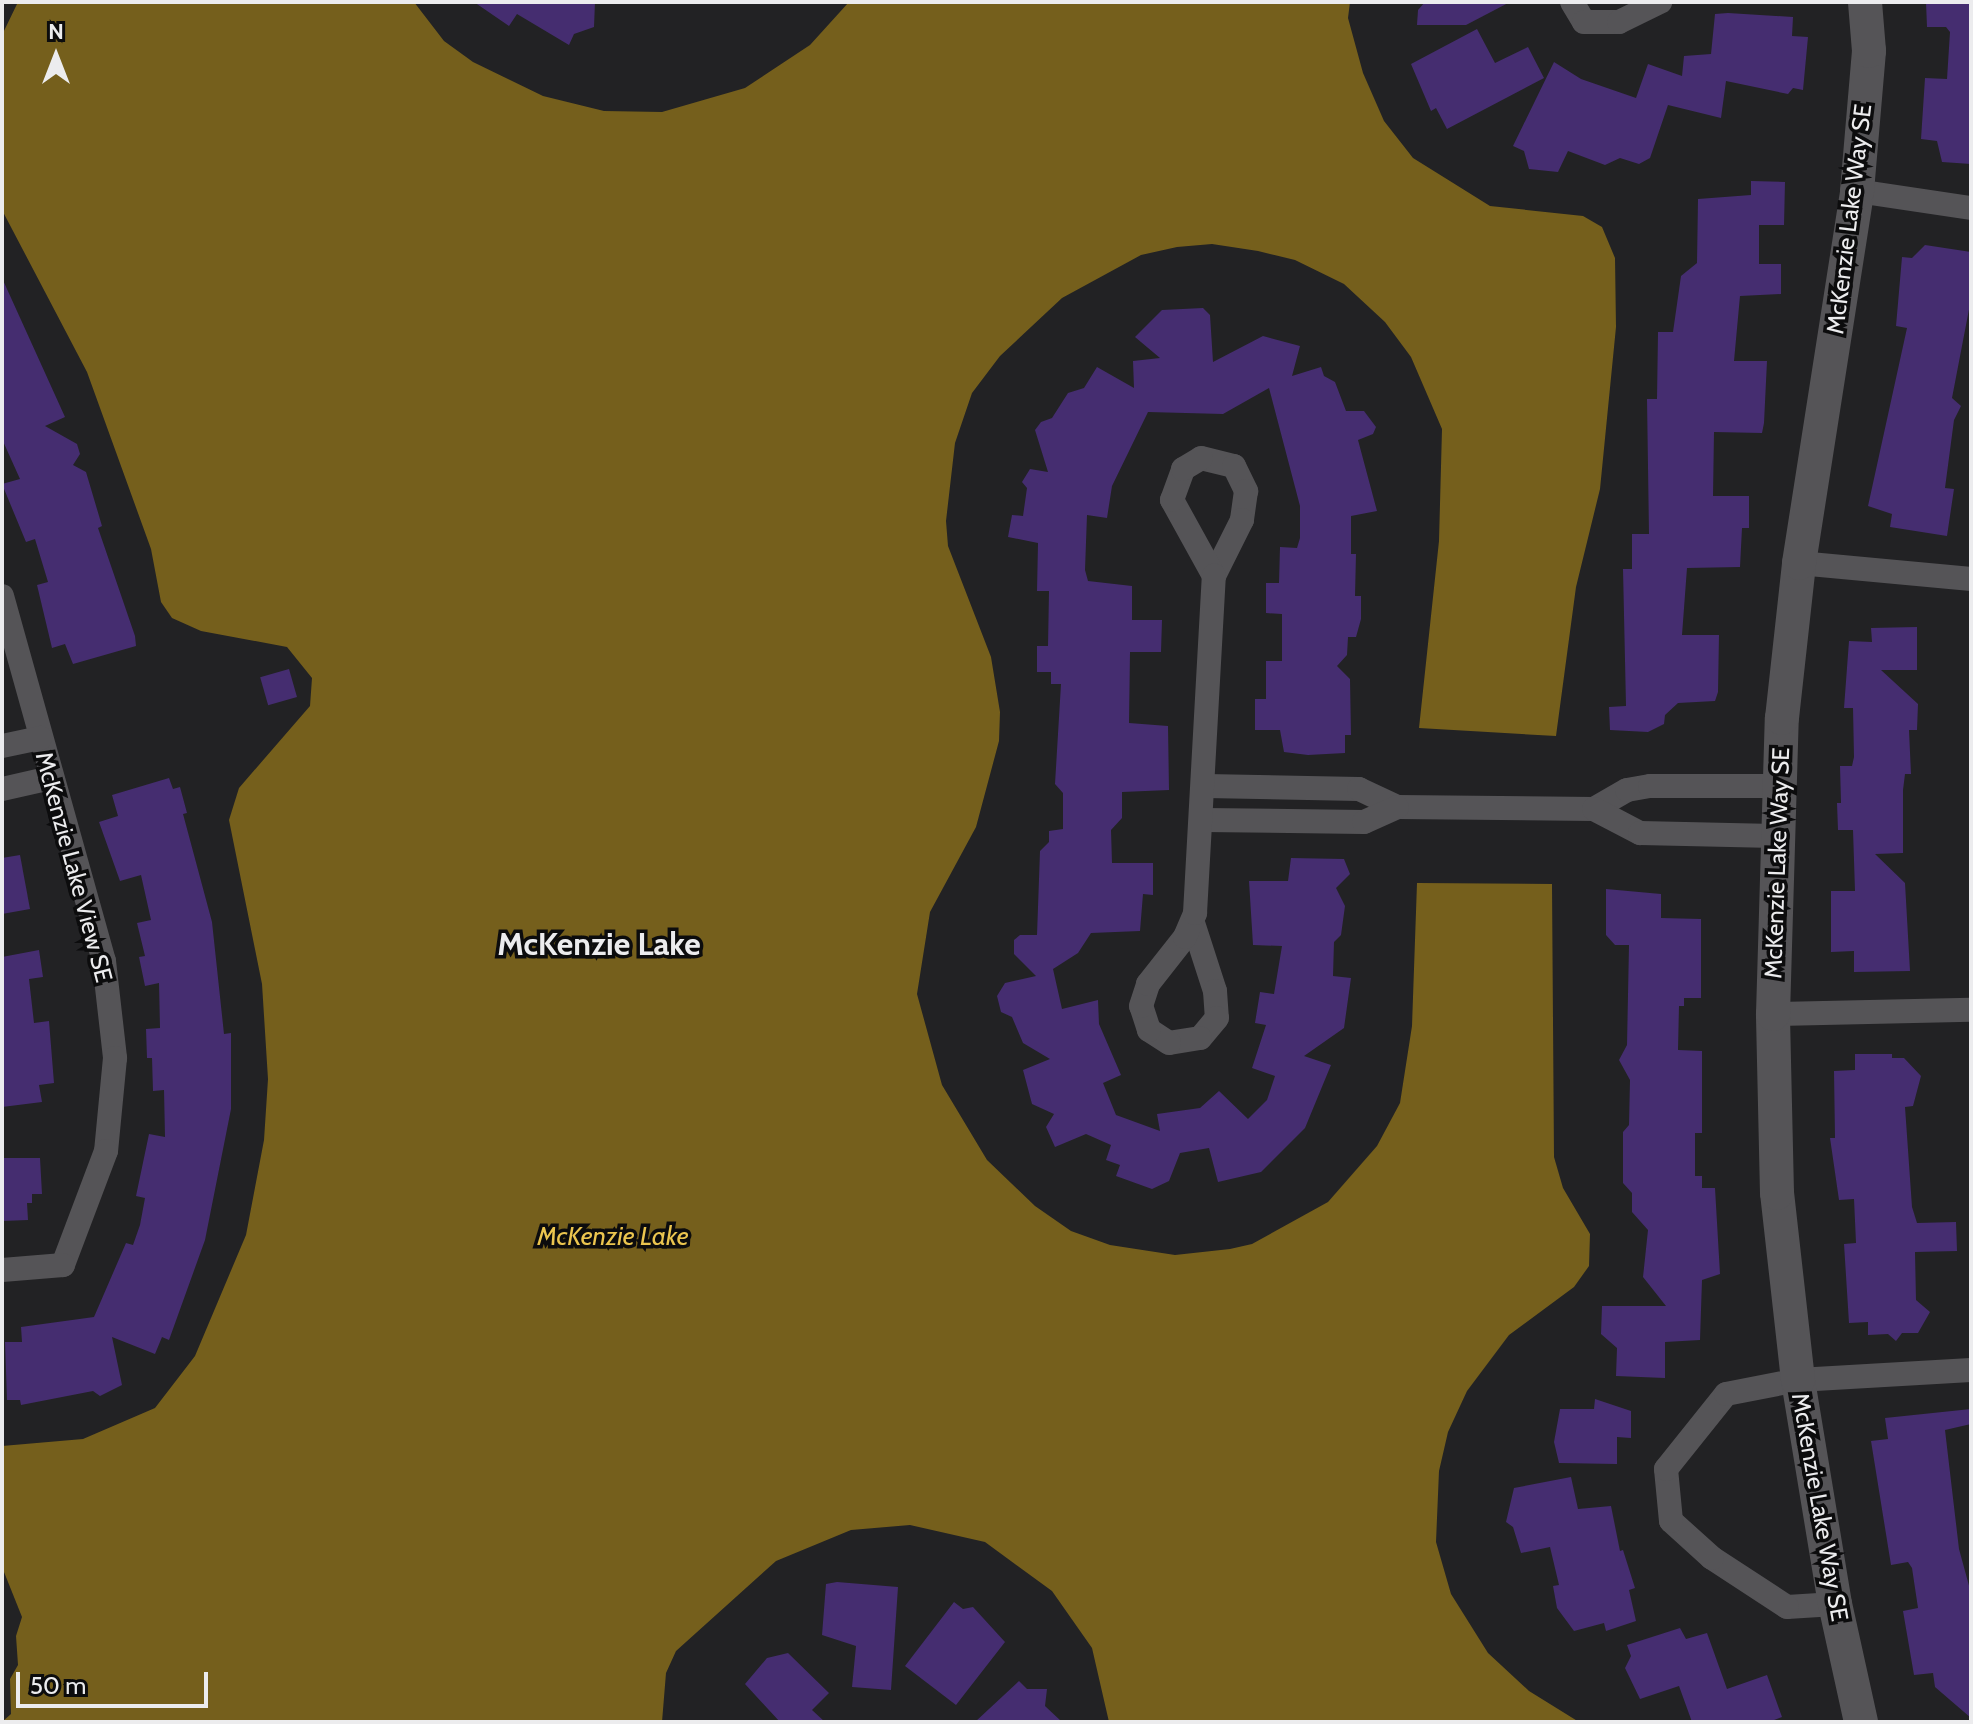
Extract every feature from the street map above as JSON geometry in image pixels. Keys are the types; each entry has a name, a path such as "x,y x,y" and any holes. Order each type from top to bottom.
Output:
{"street":[{"path":"1572,2 1584,22 1619,22 1660,2"},
{"name":"McKenzie Lake Way SE","path":"1861,1722 1835,1604 1798,1380 1777,1193 1773,1014 1777,786 1799,563 1857,191 1869,51 1865,2"},
{"path":"1857,191 1971,208"},
{"path":"1799,563 1971,579"},
{"path":"1193,923 1142,998 1145,1024 1169,1043 1200,1038 1217,1018 1215,991 1193,923 1204,820 1214,576"},
{"name":"McKenzie Lake View SE","path":"2,596 104,961 115,1058 106,1151 63,1265 2,1270"},
{"path":"2,746 40,738"},
{"path":"2,789 51,778"},
{"path":"1206,786 1366,790 1397,807"},
{"path":"1204,820 1364,822 1397,807 1594,809 1627,790 1650,786 1777,786"},
{"path":"1594,809 1618,826 1652,835 1775,836"},
{"path":"1773,1014 1971,1010"},
{"path":"1835,1604 1787,1607 1712,1558 1671,1521 1666,1469 1726,1394 1798,1380 1971,1370"}],"water":[{"name":"McKenzie Lake","path":"18,2 414,2 444,41 473,62 543,96 604,111 662,112 745,88 810,45 849,2 1350,2 1348,18 1363,73 1384,121 1413,158 1490,206 1583,216 1602,227 1615,258 1616,327 1600,489 1576,587 1556,736 1419,728 1439,541 1442,429 1411,357 1385,322 1344,284 1295,260 1258,251 1212,244 1177,247 1141,255 1062,298 1000,356 972,393 955,443 946,521 948,546 991,657 1000,712 999,741 976,827 930,912 917,994 942,1085 987,1160 1035,1206 1071,1231 1110,1245 1175,1255 1230,1249 1252,1244 1328,1202 1377,1146 1400,1103 1412,1026 1417,883 1552,884 1554,1157 1563,1188 1590,1234 1589,1266 1574,1287 1509,1335 1467,1391 1448,1432 1439,1471 1436,1542 1451,1594 1488,1653 1529,1691 1579,1722 1109,1722 1092,1648 1052,1591 985,1542 910,1525 851,1530 776,1561 676,1651 666,1673 662,1722 2,1722 11,1714 10,1679 18,1665 16,1636 22,1617 2,1567 2,1446 83,1439 155,1408 195,1356 246,1235 264,1140 268,1079 262,984 229,820 239,788 310,706 312,678 287,647 201,631 172,618 161,602 151,549 87,372 2,210 2,35"}],"building":[{"path":"474,2 595,2 594,27 574,34 569,45 517,14 509,26"},
{"path":"1425,2 1510,2 1466,25 1417,25 1418,10"},
{"path":"1926,2 1971,2 1971,164 1942,162 1937,141 1921,139 1925,78 1947,79 1950,32 1946,27 1927,27"},
{"path":"1715,14 1793,17 1792,36 1808,37 1803,90 1793,88 1788,94 1726,81 1721,118 1668,105 1650,158 1639,164 1620,158 1605,165 1568,151 1558,172 1529,169 1524,151 1513,146 1554,62 1581,79 1636,98 1648,64 1682,76 1684,56 1711,54"},
{"path":"1477,29 1495,63 1528,47 1544,78 1447,129 1436,108 1431,111 1411,64"},
{"path":"1751,181 1785,182 1784,225 1759,225 1759,264 1781,264 1781,294 1740,296 1734,361 1767,361 1764,423 1762,433 1714,432 1713,496 1749,496 1749,528 1742,528 1740,567 1687,568 1682,635 1719,635 1718,692 1715,701 1678,703 1665,715 1664,724 1648,732 1610,730 1609,707 1626,706 1623,569 1632,569 1632,534 1649,534 1647,399 1657,399 1658,332 1673,332 1681,276 1697,263 1698,199 1751,195"},
{"path":"1925,245 1971,252 1971,299 1952,398 1961,406 1954,420 1945,488 1954,489 1947,536 1890,527 1892,514 1868,506 1907,328 1896,326 1902,257 1912,258"},
{"path":"2,278 65,417 45,426 77,444 80,454 73,465 86,472 102,526 98,528 135,636 136,646 73,664 65,644 52,648 37,585 48,582 35,539 26,542 2,484 20,479 2,439"},
{"path":"1203,308 1210,315 1213,362 1263,336 1300,346 1292,376 1321,367 1324,376 1335,382 1346,411 1364,411 1376,427 1373,434 1358,440 1377,511 1351,516 1351,554 1356,554 1355,596 1361,596 1361,619 1356,637 1348,637 1347,655 1337,666 1350,679 1351,735 1345,735 1345,753 1308,755 1284,752 1280,730 1255,730 1255,699 1266,699 1266,661 1282,661 1282,614 1266,613 1266,583 1279,583 1280,547 1297,548 1300,538 1300,506 1269,388 1223,414 1148,412 1112,486 1107,518 1087,515 1085,570 1088,581 1132,586 1132,620 1162,620 1161,652 1130,652 1129,723 1168,726 1169,790 1122,792 1122,818 1111,830 1112,863 1153,863 1153,895 1143,894 1140,931 1091,933 1078,953 1053,969 1062,1009 1098,1000 1099,1024 1121,1075 1103,1083 1116,1115 1160,1131 1157,1114 1200,1108 1219,1091 1248,1119 1267,1100 1275,1076 1252,1068 1266,1025 1255,1023 1260,992 1274,994 1282,946 1253,945 1249,881 1288,881 1291,858 1344,859 1350,874 1336,888 1345,906 1341,935 1334,942 1333,976 1351,978 1344,1028 1304,1056 1331,1065 1305,1128 1261,1172 1218,1182 1209,1148 1180,1153 1169,1181 1152,1189 1116,1176 1120,1165 1106,1160 1111,1145 1086,1134 1055,1147 1046,1127 1054,1114 1032,1104 1023,1070 1050,1059 1023,1043 1012,1017 1001,1012 997,996 1005,983 1036,976 1014,954 1014,940 1020,935 1037,935 1040,851 1049,842 1049,831 1063,829 1063,793 1055,784 1061,684 1051,684 1051,672 1037,672 1037,646 1048,646 1049,591 1037,591 1038,543 1008,537 1012,515 1023,516 1027,488 1022,482 1030,469 1048,472 1035,430 1041,422 1052,418 1068,393 1084,388 1097,367 1134,388 1133,361 1160,358 1135,337 1162,310"},
{"path":"1917,627 1917,670 1881,670 1918,704 1917,730 1909,730 1911,774 1905,774 1903,790 1903,853 1875,854 1905,883 1910,971 1854,972 1854,951 1831,952 1831,891 1855,891 1853,830 1838,830 1837,803 1841,803 1840,766 1852,766 1854,757 1853,708 1844,708 1849,641 1872,642 1871,628"},
{"path":"289,669 297,697 268,705 260,677"},
{"path":"169,778 173,789 180,787 187,813 183,814 212,922 224,1034 231,1033 231,1109 205,1240 169,1340 162,1337 155,1354 112,1337 122,1385 100,1396 93,1391 21,1405 20,1400 7,1400 5,1342 22,1342 21,1327 94,1317 126,1243 133,1245 140,1225 145,1198 136,1196 149,1134 165,1137 164,1090 153,1091 152,1058 147,1058 146,1029 160,1028 159,983 145,986 139,957 145,956 137,923 151,920 141,875 120,881 99,822 118,816 112,795"},
{"path":"20,855 30,909 2,914 2,858"},
{"path":"1606,889 1661,894 1661,918 1701,919 1701,998 1684,998 1684,1006 1679,1006 1678,1050 1702,1051 1702,1133 1695,1133 1695,1176 1702,1176 1702,1188 1715,1188 1720,1274 1702,1280 1700,1340 1665,1342 1665,1378 1616,1376 1617,1348 1601,1334 1602,1306 1666,1306 1643,1277 1648,1230 1632,1212 1632,1193 1623,1183 1623,1132 1629,1125 1630,1080 1619,1060 1627,1045 1629,945 1615,945 1606,935"},
{"path":"39,950 43,977 29,979 34,1023 49,1021 54,1083 39,1085 42,1102 2,1107 2,957"},
{"path":"1855,1054 1892,1054 1892,1058 1904,1058 1921,1076 1913,1106 1905,1107 1912,1207 1917,1223 1956,1222 1957,1251 1915,1252 1916,1300 1930,1312 1918,1333 1902,1333 1896,1341 1888,1334 1868,1335 1868,1322 1849,1323 1844,1244 1856,1243 1854,1199 1839,1200 1830,1138 1835,1138 1834,1071 1855,1070"},
{"path":"2,1158 40,1158 42,1194 32,1194 32,1203 27,1203 28,1220 2,1221"},
{"path":"1595,1399 1631,1411 1631,1438 1617,1437 1617,1464 1559,1463 1554,1442 1560,1409 1594,1409"},
{"path":"1971,1409 1971,1424 1945,1430 1959,1549 1971,1593 1971,1718 1935,1687 1933,1673 1914,1675 1903,1611 1918,1608 1912,1568 1908,1562 1891,1565 1871,1441 1888,1439 1885,1418"},
{"path":"1571,1477 1578,1509 1611,1506 1620,1551 1623,1550 1635,1588 1629,1590 1636,1621 1606,1631 1604,1623 1574,1631 1557,1608 1553,1586 1559,1585 1550,1547 1521,1553 1513,1527 1506,1522 1514,1488"},
{"path":"837,1582 898,1587 891,1690 852,1687 856,1646 822,1635 826,1584"},
{"path":"954,1602 963,1609 973,1607 1005,1642 956,1705 905,1666"},
{"path":"1680,1628 1686,1639 1707,1633 1727,1689 1767,1675 1782,1717 1769,1722 1692,1722 1679,1686 1640,1699 1625,1668 1631,1656 1627,1645"},
{"path":"788,1653 829,1693 812,1710 825,1722 780,1722 745,1684 767,1658"},
{"path":"1019,1681 1027,1689 1047,1689 1045,1706 1062,1722 975,1722"}],"district":[{"name":"McKenzie Lake","path":"599,944"}]}
